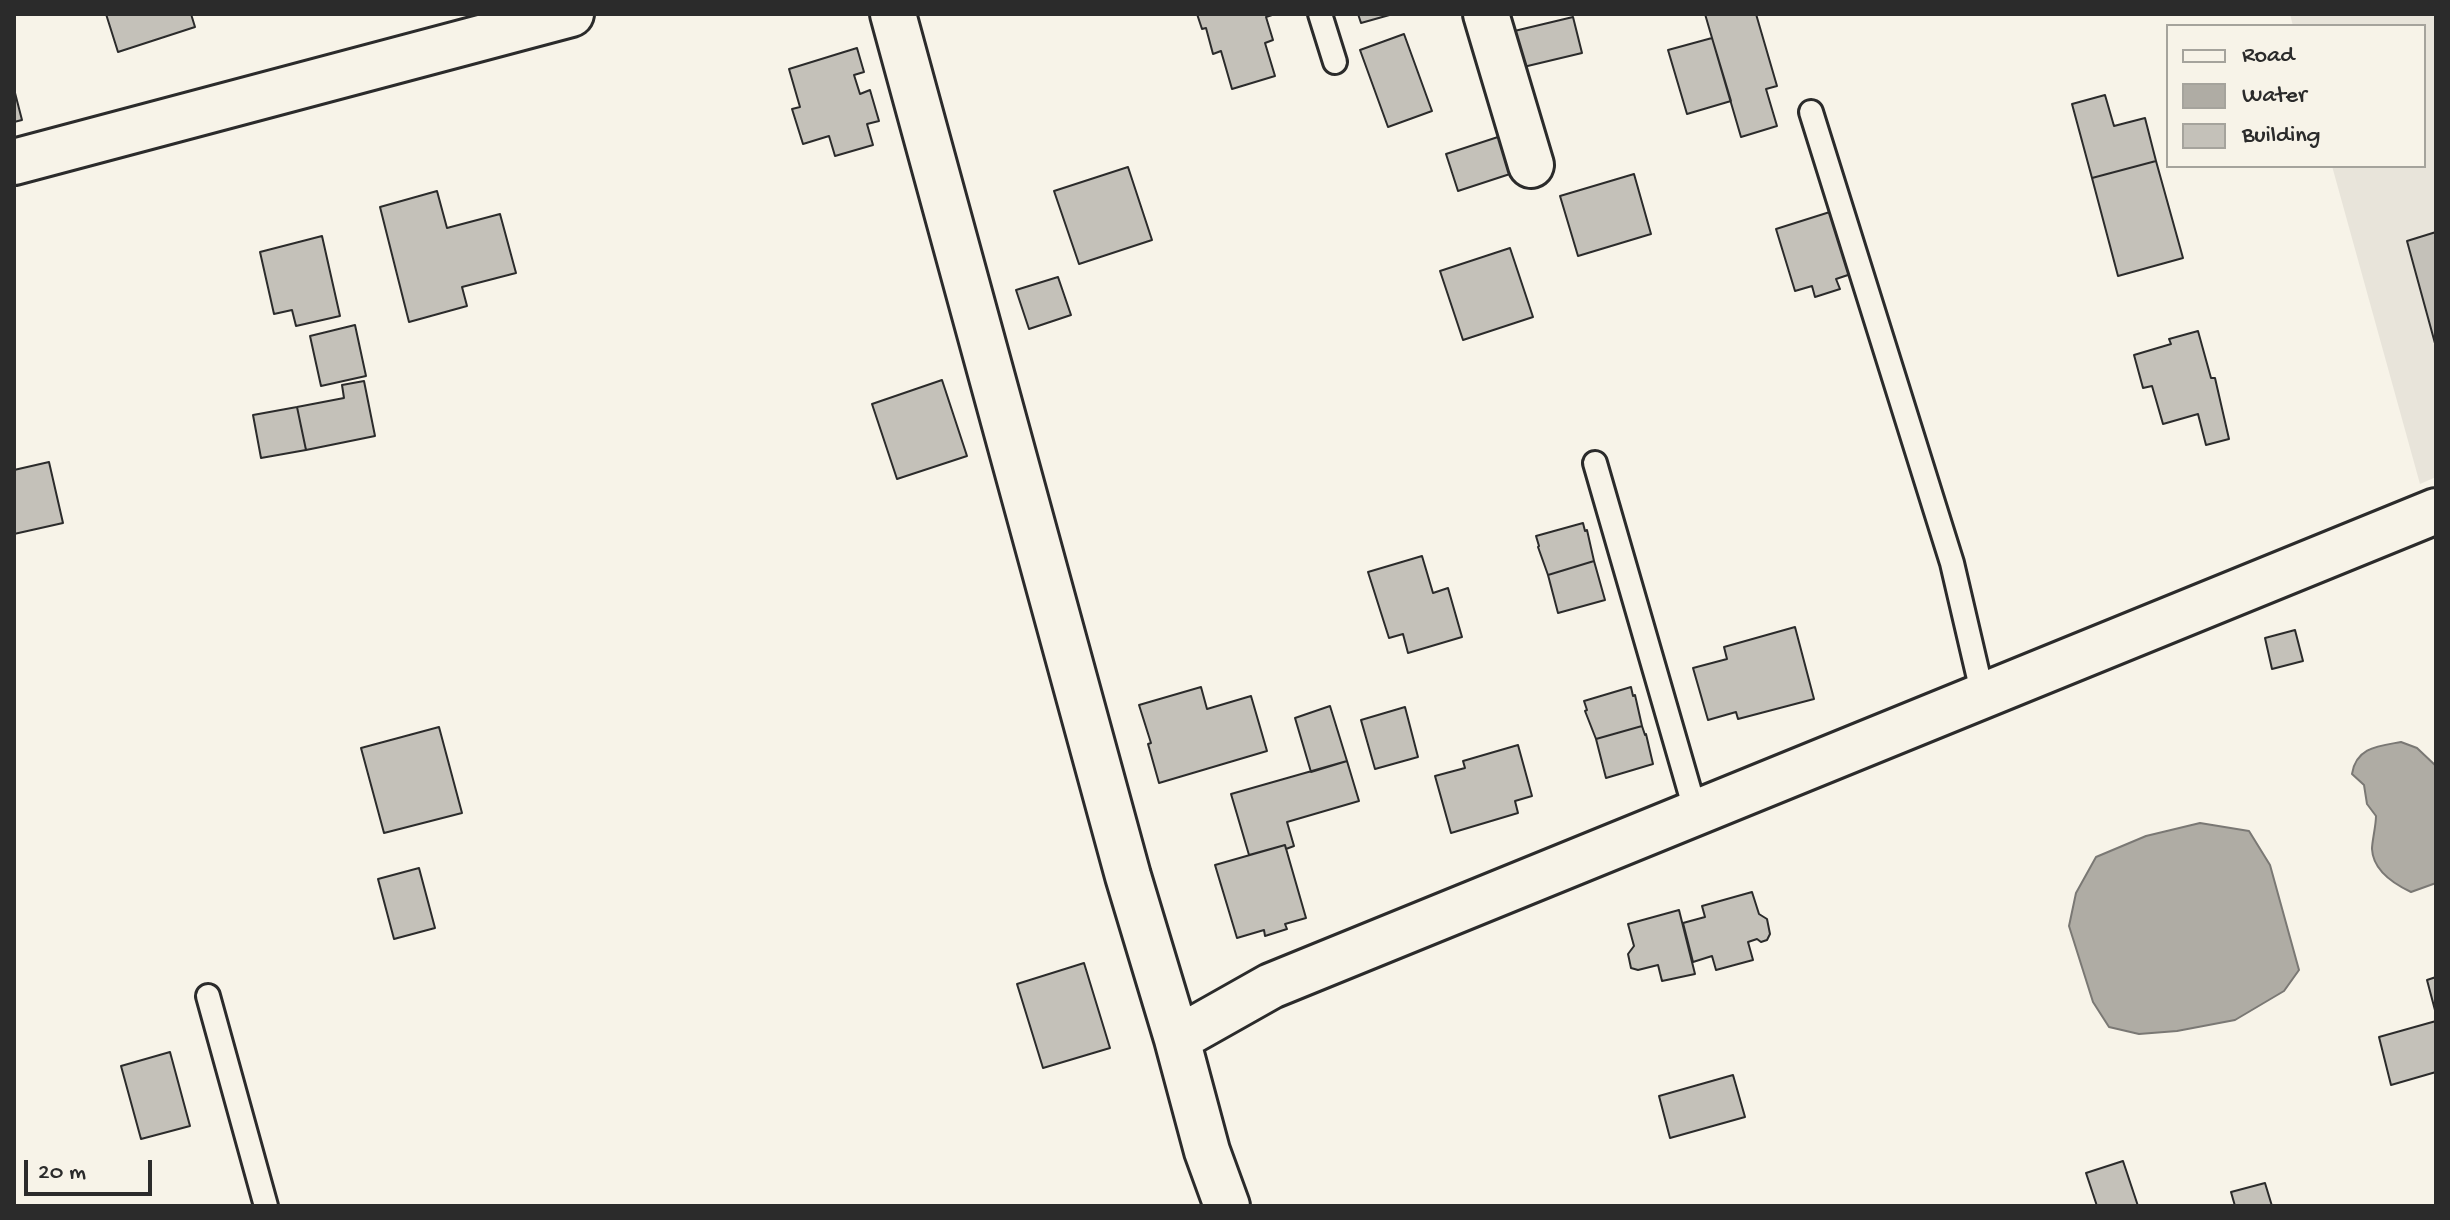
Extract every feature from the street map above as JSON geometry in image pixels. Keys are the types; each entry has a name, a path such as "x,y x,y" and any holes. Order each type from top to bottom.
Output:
{"street":[{"path":"14,162 571,14"},
{"path":"893,14 1128,876 1207,1151 1227,1206"},
{"path":"1486,14 1531,165"},
{"path":"1177,1039 1271,986 2436,511"}],"lane":[{"path":"1320,14 1335,62"},
{"path":"1811,112 1952,563 1983,696"},
{"path":"1595,463 1696,813"},
{"path":"208,996 266,1206"}],"shaded area":[{"path":"2290,14 2436,14 2436,477 2420,484 2333,168 2426,168 2426,24 2292,24"}],"water":[{"path":"2401,742 2417,748 2436,766 2436,883 2411,892 2391,881 2376,864 2372,849 2376,816 2367,804 2364,785 2352,774 2354,765 2363,753"},
{"path":"2200,823 2249,831 2270,865 2299,970 2284,991 2235,1020 2177,1031 2139,1034 2109,1027 2093,1002 2069,926 2076,893 2096,857 2146,836"}],"building":[{"path":"106,14 191,14 195,27 118,52"},
{"path":"1197,14 1275,14 1266,17 1273,40 1265,43 1275,76 1232,89 1221,51 1213,54 1206,28 1202,29"},
{"path":"1358,14 1393,14 1361,23"},
{"path":"1705,14 1756,14 1777,86 1766,89 1777,126 1741,137"},
{"path":"1573,17 1582,53 1515,69 1506,33"},
{"path":"1404,34 1432,111 1388,127 1360,50"},
{"path":"1712,38 1731,101 1687,114 1668,50"},
{"path":"857,48 864,72 854,75 860,94 870,90 879,121 867,124 873,145 835,156 829,136 803,144 792,109 800,107 789,69"},
{"path":"14,89 22,120 14,122"},
{"path":"2105,95 2114,126 2145,118 2156,161 2092,178 2072,104"},
{"path":"1501,136 1513,173 1458,191 1446,154"},
{"path":"2156,161 2183,258 2118,276 2092,178"},
{"path":"1128,167 1152,240 1079,264 1054,191"},
{"path":"1634,174 1651,234 1578,256 1560,196"},
{"path":"437,191 447,228 500,214 516,273 462,287 467,306 409,322 380,207"},
{"path":"1833,211 1854,273 1836,279 1840,289 1815,297 1812,286 1795,291 1776,229"},
{"path":"2436,232 2436,347 2407,241"},
{"path":"322,236 340,316 296,326 292,310 274,314 260,252"},
{"path":"1510,248 1533,317 1463,340 1440,271"},
{"path":"1058,277 1071,315 1029,329 1016,290"},
{"path":"355,325 366,376 321,386 310,336"},
{"path":"2198,331 2211,378 2215,378 2229,439 2206,445 2198,414 2163,424 2152,386 2143,388 2134,355 2171,344 2169,339"},
{"path":"942,380 967,456 897,479 872,404"},
{"path":"364,381 375,436 306,450 297,407 344,398 342,385"},
{"path":"297,407 306,450 261,458 253,415"},
{"path":"49,462 63,523 14,534 14,470"},
{"path":"1583,523 1594,561 1548,575 1536,536"},
{"path":"1422,556 1433,593 1448,588 1462,637 1408,653 1403,634 1389,638 1368,572"},
{"path":"1594,561 1605,600 1558,613 1548,575"},
{"path":"1795,627 1814,699 1738,719 1736,712 1708,720 1693,668 1727,659 1724,647"},
{"path":"2295,630 2303,661 2272,669 2265,638"},
{"path":"1201,687 1207,709 1251,696 1267,751 1159,783 1139,705"},
{"path":"1631,687 1642,726 1596,739 1584,701"},
{"path":"1330,706 1347,761 1311,772 1295,718"},
{"path":"1405,707 1418,757 1375,769 1361,720"},
{"path":"1642,726 1653,764 1606,778 1596,739"},
{"path":"439,727 462,813 384,833 361,748"},
{"path":"1518,745 1532,796 1515,801 1518,813 1451,833 1435,776 1465,768 1463,761"},
{"path":"1347,761 1359,801 1287,822 1294,846 1286,849 1285,845 1249,855 1231,794"},
{"path":"1285,845 1306,918 1285,924 1287,929 1265,936 1264,930 1237,938 1215,865"},
{"path":"419,868 435,928 394,939 378,879"},
{"path":"1752,892 1759,914 1767,919 1770,934 1767,940 1748,942 1753,960 1716,970 1712,956 1693,962 1683,923 1705,917 1702,906"},
{"path":"1679,910 1695,974 1662,981 1658,965 1638,970 1631,968 1628,954 1634,946 1628,924"},
{"path":"1084,963 1110,1048 1043,1068 1017,984"},
{"path":"2436,977 2436,1014 2427,980"},
{"path":"2436,1021 2436,1072 2391,1085 2379,1037"},
{"path":"170,1052 190,1126 141,1139 121,1066"},
{"path":"1733,1075 1745,1117 1670,1138 1659,1096"},
{"path":"2123,1161 2138,1206 2097,1206 2086,1173"},
{"path":"2265,1183 2272,1206 2235,1206 2231,1192"}]}
